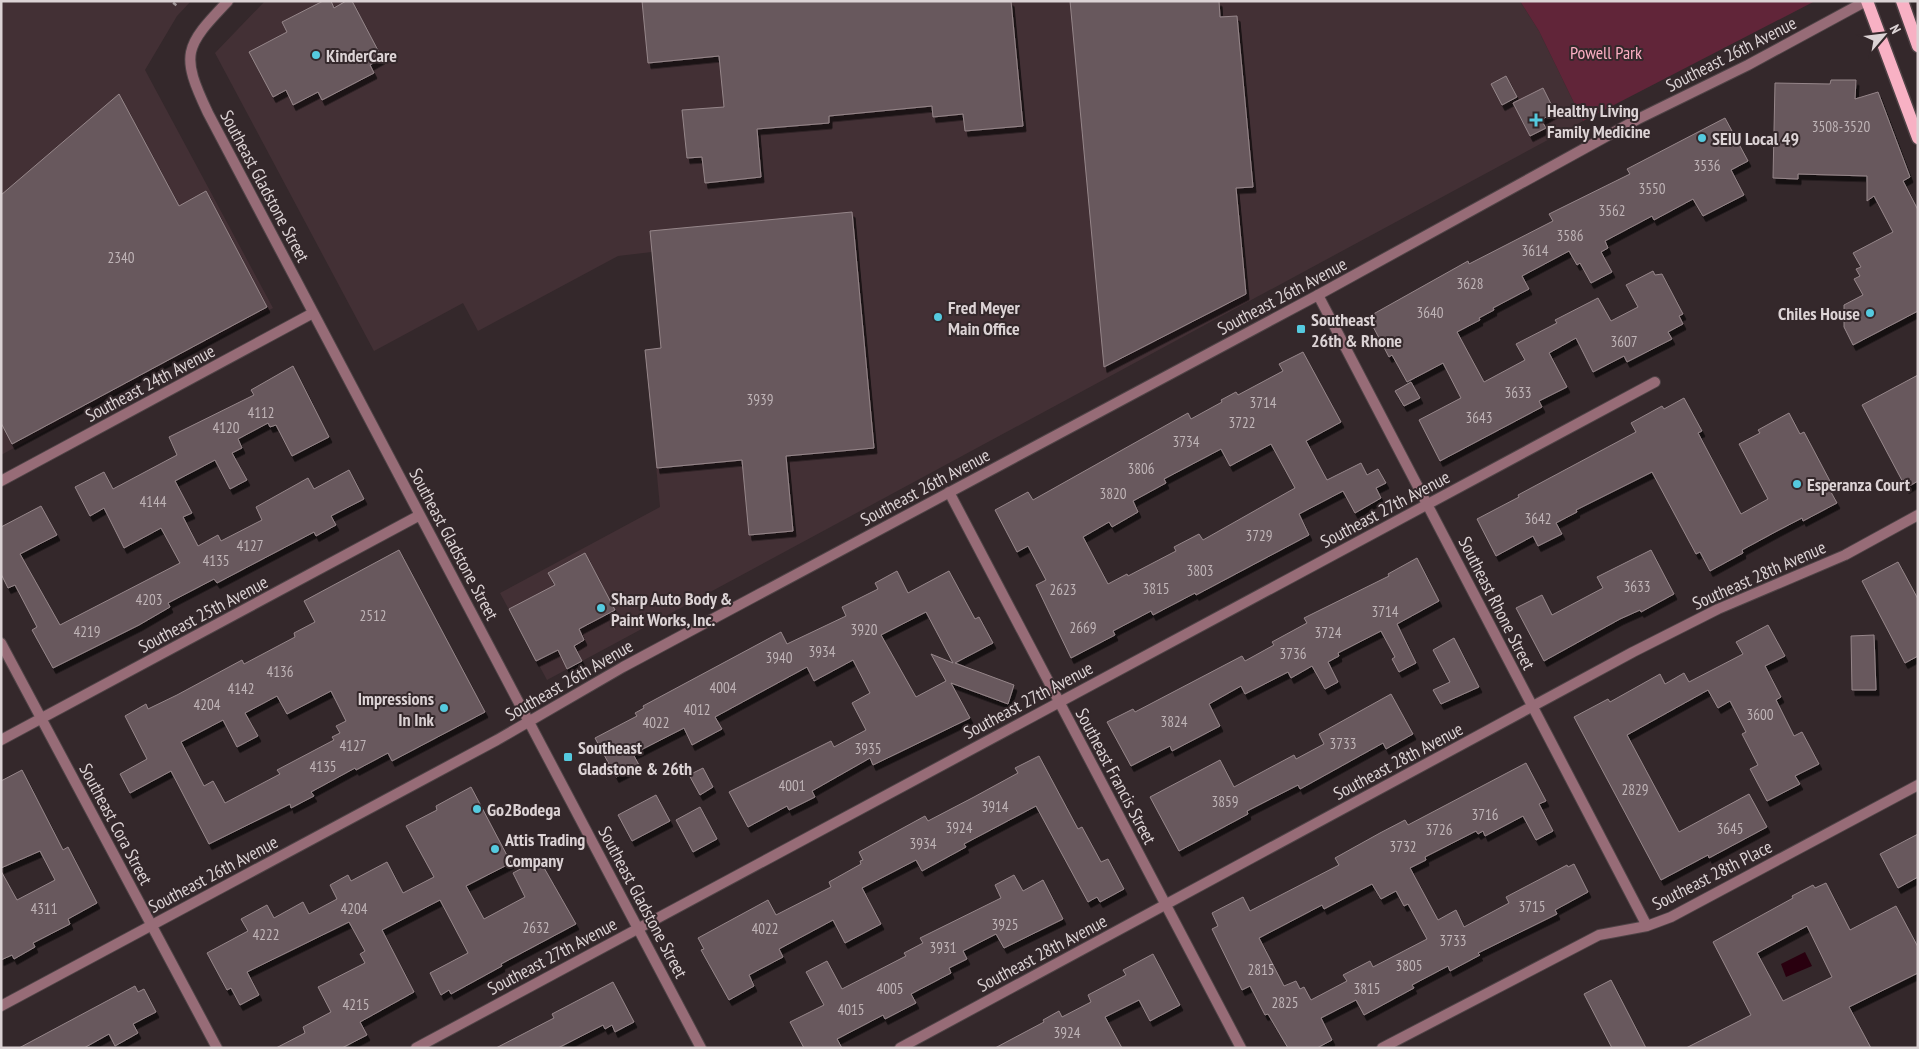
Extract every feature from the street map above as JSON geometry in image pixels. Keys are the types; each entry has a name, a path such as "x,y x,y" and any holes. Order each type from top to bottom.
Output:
{"main road":[{"path":"1867,1 1918,138"},
{"path":"1902,1 1918,46"}],"street":[{"name":"Southeast Gladstone Street","path":"228,1 200,31 189,52 193,81 313,313 701,1048"},
{"name":"Southeast 26th Avenue","path":"1,1006 529,722 623,667 1318,295 1624,127 1748,65 1867,1"},
{"name":"Southeast Rhone Street","path":"1318,295 1647,926"},
{"name":"Southeast 24th Avenue","path":"1,481 313,313"},
{"name":"Southeast 27th Avenue","path":"416,1048 1656,382"},
{"name":"Southeast Francis Street","path":"949,492 1241,1048"},
{"name":"Southeast 28th Avenue","path":"900,1048 1533,706 1718,609 1845,555 1918,515"},
{"name":"Southeast 25th Avenue","path":"1,740 420,516"},
{"name":"Southeast Cora Street","path":"1,643 217,1048"},
{"name":"Southeast 28th Place","path":"1382,1048 1598,935 1647,926 1672,917 1918,785"}],"shaded area":[{"path":"1,1 191,1 177,16 145,70 273,308 1,455"},
{"name":"Fred Meyer Main Office","path":"265,1 1520,1 1539,31 1583,121 547,680 500,593 660,507 645,350 661,348 652,252 618,256 478,331 463,303 374,351 215,53"},
{"path":"1805,952 1812,966 1786,977 1781,964"}],"green space":[{"name":"Powell Park","path":"1520,1 1815,1 1583,121 1539,31"}],"building":[{"name":"KinderCare","path":"323,1 331,1 334,8 346,1 352,1 382,58 370,65 374,73 322,100 318,92 293,105 286,90 273,97 249,52 287,32 282,22"},
{"path":"642,1 1011,1 1023,126 965,131 963,114 933,117 932,106 829,116 829,123 757,129 761,177 705,183 702,157 687,158 682,110 724,107 719,56 648,63"},
{"path":"1070,1 1219,1 1220,17 1237,16 1253,187 1236,188 1246,294 1104,367"},
{"path":"1506,76 1517,97 1502,105 1491,84"},
{"path":"1831,80 1856,80 1855,99 1878,92 1910,177 1903,181 1918,210 1918,311 1853,345 1844,327 1844,305 1863,295 1854,279 1860,276 1856,269 1861,267 1853,253 1893,232 1874,196 1867,201 1867,176 1798,174 1798,179 1773,178 1775,83 1830,84"},
{"path":"1543,88 1555,112 1541,120 1546,128 1530,136 1513,103"},
{"path":"119,94 179,206 206,191 267,307 12,444 1,423 1,195"},
{"path":"1725,118 1748,161 1731,170 1744,195 1703,216 1693,199 1654,220 1652,216 1605,241 1608,248 1601,252 1612,272 1591,283 1580,263 1577,265 1569,251 1522,276 1529,289 1493,308 1494,310 1479,318 1480,320 1457,332 1484,382 1525,360 1516,344 1557,323 1555,320 1598,298 1611,321 1638,307 1626,285 1653,271 1655,275 1662,274 1683,314 1679,316 1683,324 1668,332 1672,339 1627,362 1624,356 1593,372 1576,338 1549,353 1567,387 1539,401 1542,407 1440,461 1419,420 1461,398 1443,363 1407,382 1392,355 1389,357 1368,317 1468,261 1469,264 1553,221 1549,214 1630,174 1627,169"},
{"path":"852,212 874,448 786,456 793,531 749,535 742,460 657,468 645,350 661,348 650,231"},
{"path":"1303,352 1341,422 1306,441 1327,480 1361,463 1367,475 1378,469 1386,483 1376,488 1381,498 1355,513 1343,491 1299,514 1309,535 1196,595 1195,593 1153,615 1151,611 1113,631 1115,635 1071,658 1036,585 1046,580 1028,546 1017,552 995,510 1028,492 1033,500 1188,413 1191,419 1236,392 1238,395 1283,371 1279,364","holes":["1271,444 1295,488 1203,540 1199,534 1174,547 1176,551 1128,576 1127,574 1108,584 1083,537 1109,522 1112,527 1138,512 1133,501 1166,483 1164,479 1221,449 1230,466"]},
{"path":"293,366 329,437 292,456 276,425 270,427 268,423 238,439 242,448 232,453 247,480 230,489 215,460 175,481 192,513 183,517 198,546 218,535 221,541 262,520 256,507 308,478 314,489 349,470 364,499 331,516 336,525 316,536 314,532 217,583 214,579 168,603 170,607 139,625 53,668 32,630 37,627 15,585 8,588 1,574 1,527 41,506 57,535 20,554 60,625 180,563 161,528 124,548 104,508 90,516 75,487 104,472 113,489 177,455 169,437 254,395 251,390"},
{"path":"1918,375 1918,481 1906,488 1862,405"},
{"path":"1411,382 1420,398 1404,406 1395,391"},
{"name":"Esperanza Court","path":"1684,398 1702,431 1698,433 1741,514 1768,499 1739,444 1760,433 1758,430 1789,413 1800,434 1804,432 1831,483 1827,485 1837,503 1803,521 1802,518 1777,531 1742,550 1743,553 1710,571 1700,552 1696,554 1652,472 1576,510 1577,512 1556,523 1562,534 1538,546 1533,536 1496,556 1477,519 1636,432 1631,423 1662,406 1664,409"},
{"path":"399,550 485,712 392,761 388,753 356,770 355,768 311,792 314,796 291,808 290,804 209,844 171,771 130,793 120,774 147,759 125,716 146,704 148,709 242,660 244,664 295,637 294,633 315,622 304,601","holes":["331,691 346,721 336,726 340,733 332,737 334,740 277,770 280,774 225,803 213,781 204,786 181,742 223,720 237,747 258,736 245,713 277,696 287,714"]},
{"path":"1651,550 1674,594 1641,612 1640,610 1620,619 1544,661 1516,608 1542,595 1552,615 1603,588 1597,577"},
{"path":"585,553 615,610 579,629 584,640 574,646 582,661 567,669 558,650 536,661 509,609 555,585 548,573"},
{"path":"1417,558 1439,601 1397,624 1416,663 1399,672 1392,659 1395,657 1381,631 1338,653 1339,656 1328,662 1338,682 1325,689 1312,666 1291,678 1288,672 1245,694 1241,686 1209,704 1220,726 1172,751 1170,746 1131,766 1107,722 1133,709 1135,712 1242,656 1245,661 1274,645 1272,642 1307,623 1304,618 1389,576 1388,574"},
{"path":"1898,562 1918,599 1918,656 1905,663 1862,581"},
{"path":"897,571 908,593 949,571 975,619 979,617 993,643 955,663 1014,685 1008,704 951,683 970,718 873,765 870,758 812,791 815,797 789,810 787,806 748,827 729,792 831,741 834,747 866,730 852,703 870,693 853,660 814,681 807,667 715,717 722,729 692,745 684,728 633,754 639,765 616,777 595,738 637,716 635,713 644,708 643,706 781,632 787,644 846,616 842,607 878,589 875,583","holes":["926,612 953,663 931,654 946,681 916,697 881,635"]},
{"path":"1768,625 1785,656 1765,666 1781,697 1776,700 1794,736 1802,732 1819,764 1795,776 1800,784 1767,801 1750,769 1758,765 1742,734 1746,732 1730,701 1718,708 1708,690 1627,735 1679,832 1749,794 1767,827 1709,858 1708,855 1661,880 1574,717 1608,699 1610,702 1660,674 1665,684 1684,673 1689,682 1743,654 1736,642"},
{"path":"1874,635 1876,690 1852,690 1851,636"},
{"path":"1454,638 1479,687 1441,704 1433,690 1450,682 1433,650"},
{"path":"1391,694 1413,734 1386,749 1383,743 1300,789 1298,785 1247,811 1248,814 1179,851 1150,797 1220,760 1234,787 1294,755 1296,759 1324,744 1319,734"},
{"path":"1039,756 1078,829 1082,827 1101,862 1108,859 1124,889 1100,902 1097,897 1088,902 1036,806 964,844 966,847 922,871 916,860 862,888 881,924 845,943 833,920 779,949 783,957 749,975 754,986 729,1000 701,950 704,949 698,938 768,900 776,915 831,887 829,882 861,864 860,861 863,860 859,852 925,816 928,821 974,797 1018,773 1015,768"},
{"path":"1526,763 1546,801 1539,804 1553,831 1536,840 1523,816 1485,836 1483,831 1478,834 1476,831 1425,857 1426,860 1410,868 1438,920 1456,910 1464,927 1509,903 1506,897 1567,865 1568,867 1574,864 1588,892 1555,910 1557,914 1478,953 1480,955 1450,971 1448,966 1412,985 1414,988 1364,1015 1356,1000 1321,1018 1332,1040 1317,1048 1288,1048 1268,1014 1265,1015 1250,986 1242,990 1212,929 1218,926 1212,913 1243,897 1250,911 1339,865 1335,858 1380,833 1405,820 1408,825","holes":["1372,884 1381,899 1396,891 1404,906 1408,904 1427,939 1373,967 1370,961 1343,975 1347,981 1311,1000 1304,987 1300,989 1296,981 1284,986 1259,938 1322,905 1324,909"]},
{"path":"703,768 713,787 700,795 689,775"},
{"path":"22,770 63,850 68,847 97,903 68,919 70,924 33,943 35,947 14,959 12,955 1,960 1,871 17,900 55,880 40,851 1,868 1,781"},
{"path":"471,787 511,863 466,886 484,919 525,897 513,873 539,859 576,924 501,964 502,966 451,994 449,990 441,995 430,973 468,953 440,900 382,930 414,992 360,1022 367,1035 342,1048 276,1048 305,1033 303,1027 331,1012 318,987 365,963 360,954 365,951 349,922 247,972 259,995 240,1005 231,988 227,990 207,953 248,931 241,919 267,905 274,918 303,902 309,914 337,899 330,885 348,875 351,881 387,862 403,893 434,877 406,826 437,810 436,806"},
{"path":"656,795 670,821 632,841 618,815"},
{"path":"700,807 717,839 693,852 676,820"},
{"path":"1918,834 1918,877 1898,888 1880,854"},
{"path":"1014,875 1023,891 1043,880 1063,919 1004,948 996,934 963,951 967,959 949,968 951,973 911,994 916,1003 885,1019 883,1015 837,1039 842,1048 804,1048 790,1022 824,1005 806,972 827,961 842,989 906,956 904,953 923,943 920,938 1001,898 995,885"},
{"path":"1826,883 1850,930 1896,906 1918,947 1918,973 1849,1007 1871,1048 1686,1048 1751,1015 1713,942 1793,898 1792,896 1813,885 1815,888","holes":["1807,926 1832,977 1783,1001 1757,953"]},
{"path":"1153,954 1180,1005 1150,1021 1139,1000 1105,1017 1122,1048 995,1048 1044,1022 1043,1020 1059,1011 1062,1017 1091,1002 1088,995 1126,975 1123,970"},
{"path":"1611,980 1646,1048 1612,1048 1584,994"},
{"path":"613,982 634,1022 615,1032 612,1025 605,1029 603,1025 558,1048 496,1048 554,1018 552,1014"},
{"path":"135,986 138,992 144,989 156,1012 133,1024 138,1033 115,1046 109,1034 84,1048 19,1048"}],"railway":[{"path":"174,5 177,1"}],"place":[{"name":"KinderCare","path":"316,55"},
{"name":"Healthy Living Family Medicine","path":"1536,120"},
{"name":"SEIU Local 49","path":"1702,138"},
{"name":"Chiles House","path":"1870,313"},
{"name":"Fred Meyer Main Office","path":"938,317"},
{"name":"Southeast 26th & Rhone","path":"1301,329"},
{"name":"Esperanza Court","path":"1797,484"},
{"name":"Sharp Auto Body & Paint Works, Inc.","path":"601,608"},
{"name":"Impressions In Ink","path":"444,708"},
{"name":"Southeast Gladstone & 26th","path":"568,757"},
{"name":"Go2Bodega","path":"477,809"},
{"name":"Attis Trading Company","path":"495,849"}]}
